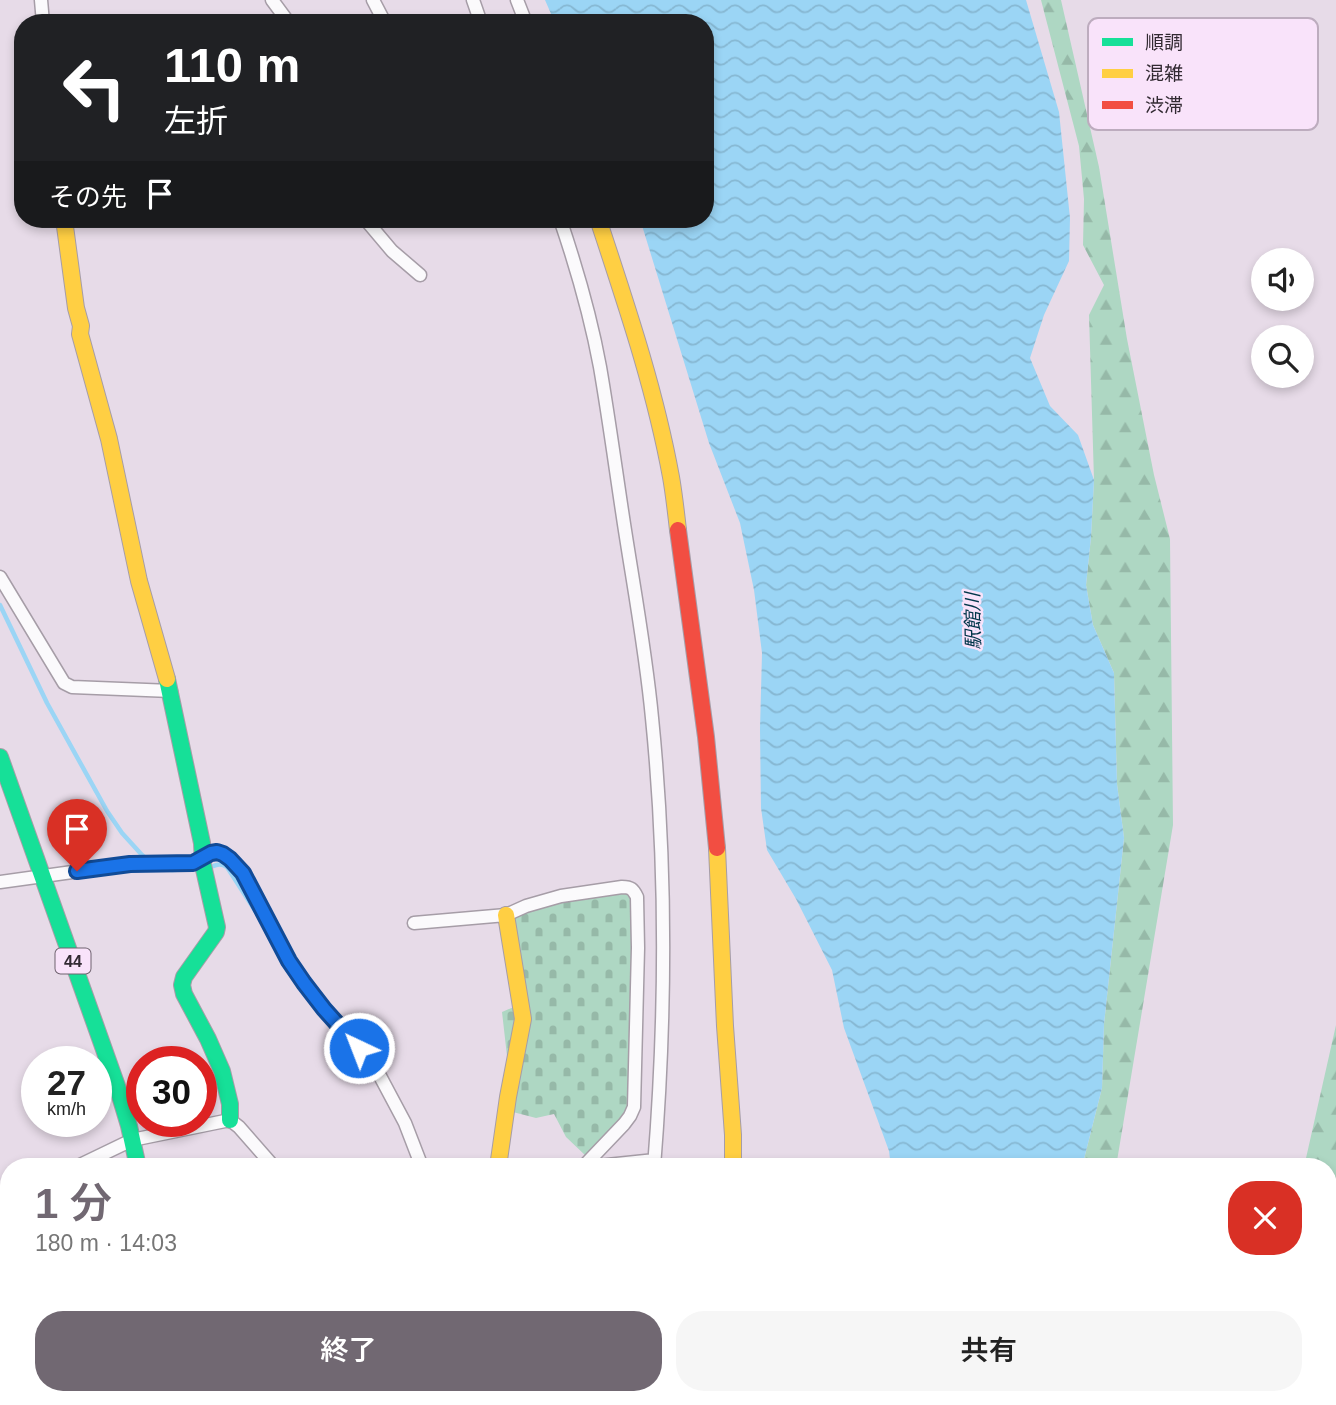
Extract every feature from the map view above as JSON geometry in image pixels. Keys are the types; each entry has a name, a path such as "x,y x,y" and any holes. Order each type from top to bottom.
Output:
{"street":[{"path":"65,228 80,334 109,439 139,581 171,691 202,843 217,927 188,969 182,985 218,1062 231,1108 230,1120"},
{"path":"373,228 392,251 420,275"},
{"path":"563,228 574,260 600,365 646,661 652,719 663,878 663,1020 654,1158"},
{"path":"601,228 632,321 671,477 706,737 717,849 733,1158"},
{"path":"0,577 64,682 72,687 171,691"},
{"name":"44","path":"0,757 112,1073 136,1158"},
{"path":"0,882 130,864 193,863 217,852 230,859 243,873 289,961 304,983 380,1076 405,1123 419,1158"},
{"path":"414,923 506,915 561,896 622,887 634,890 637,897 638,960 634,1107 624,1124 593,1158"},
{"path":"499,1158 515,1053 523,1020 506,915"},
{"path":"95,1158 132,1140 230,1120 266,1158"}],"green space":[{"path":"1041,0 1061,0 1088,119 1088,130 1091,130 1099,167 1127,339 1154,475 1170,539 1173,825 1118,1158 1084,1158 1102,1088 1104,1024 1124,838 1117,784 1114,673 1093,625 1086,585 1094,480 1089,315 1104,285 1083,245 1084,199 1079,146"},
{"path":"624,891 631,896 635,956 628,1113 587,1157 566,1137 554,1114 536,1118 509,1111 502,1012 516,1006 511,921 517,914 561,901"},
{"path":"1336,1025 1336,1158 1306,1158"}],"water":[{"name":"駅館川","path":"545,0 1026,0 1059,112 1070,218 1069,261 1044,315 1030,358 1050,406 1078,435 1094,480 1086,585 1093,625 1114,673 1117,784 1124,838 1104,1024 1102,1088 1084,1158 890,1158 844,1028 832,970 796,899 767,850 761,808 762,653 754,590 740,523 709,443 643,228 714,228 714,14 551,14"}],"waterway":[{"path":"0,605 47,703 107,811 122,833 148,860"},
{"path":"207,868 219,865 227,867 263,923"},
{"path":"165,869 194,869"}],"traffic: fast":[{"path":"167,679 217,927 184,977 182,985 222,1071 230,1104 230,1120"},
{"path":"0,757 117,1086 136,1158"}],"traffic: slow":[{"path":"65,228 80,334 109,439 139,581 167,679"},
{"path":"601,228 657,412 671,477 678,530"},
{"path":"717,848 733,1158"},
{"path":"499,1158 523,1019 506,915"}],"traffic: jam":[{"path":"678,530 706,737 717,848"}],"route":[{"path":"77,871 130,864 193,863 211,853 223,854 243,873 289,961 304,983 359,1048"}]}
